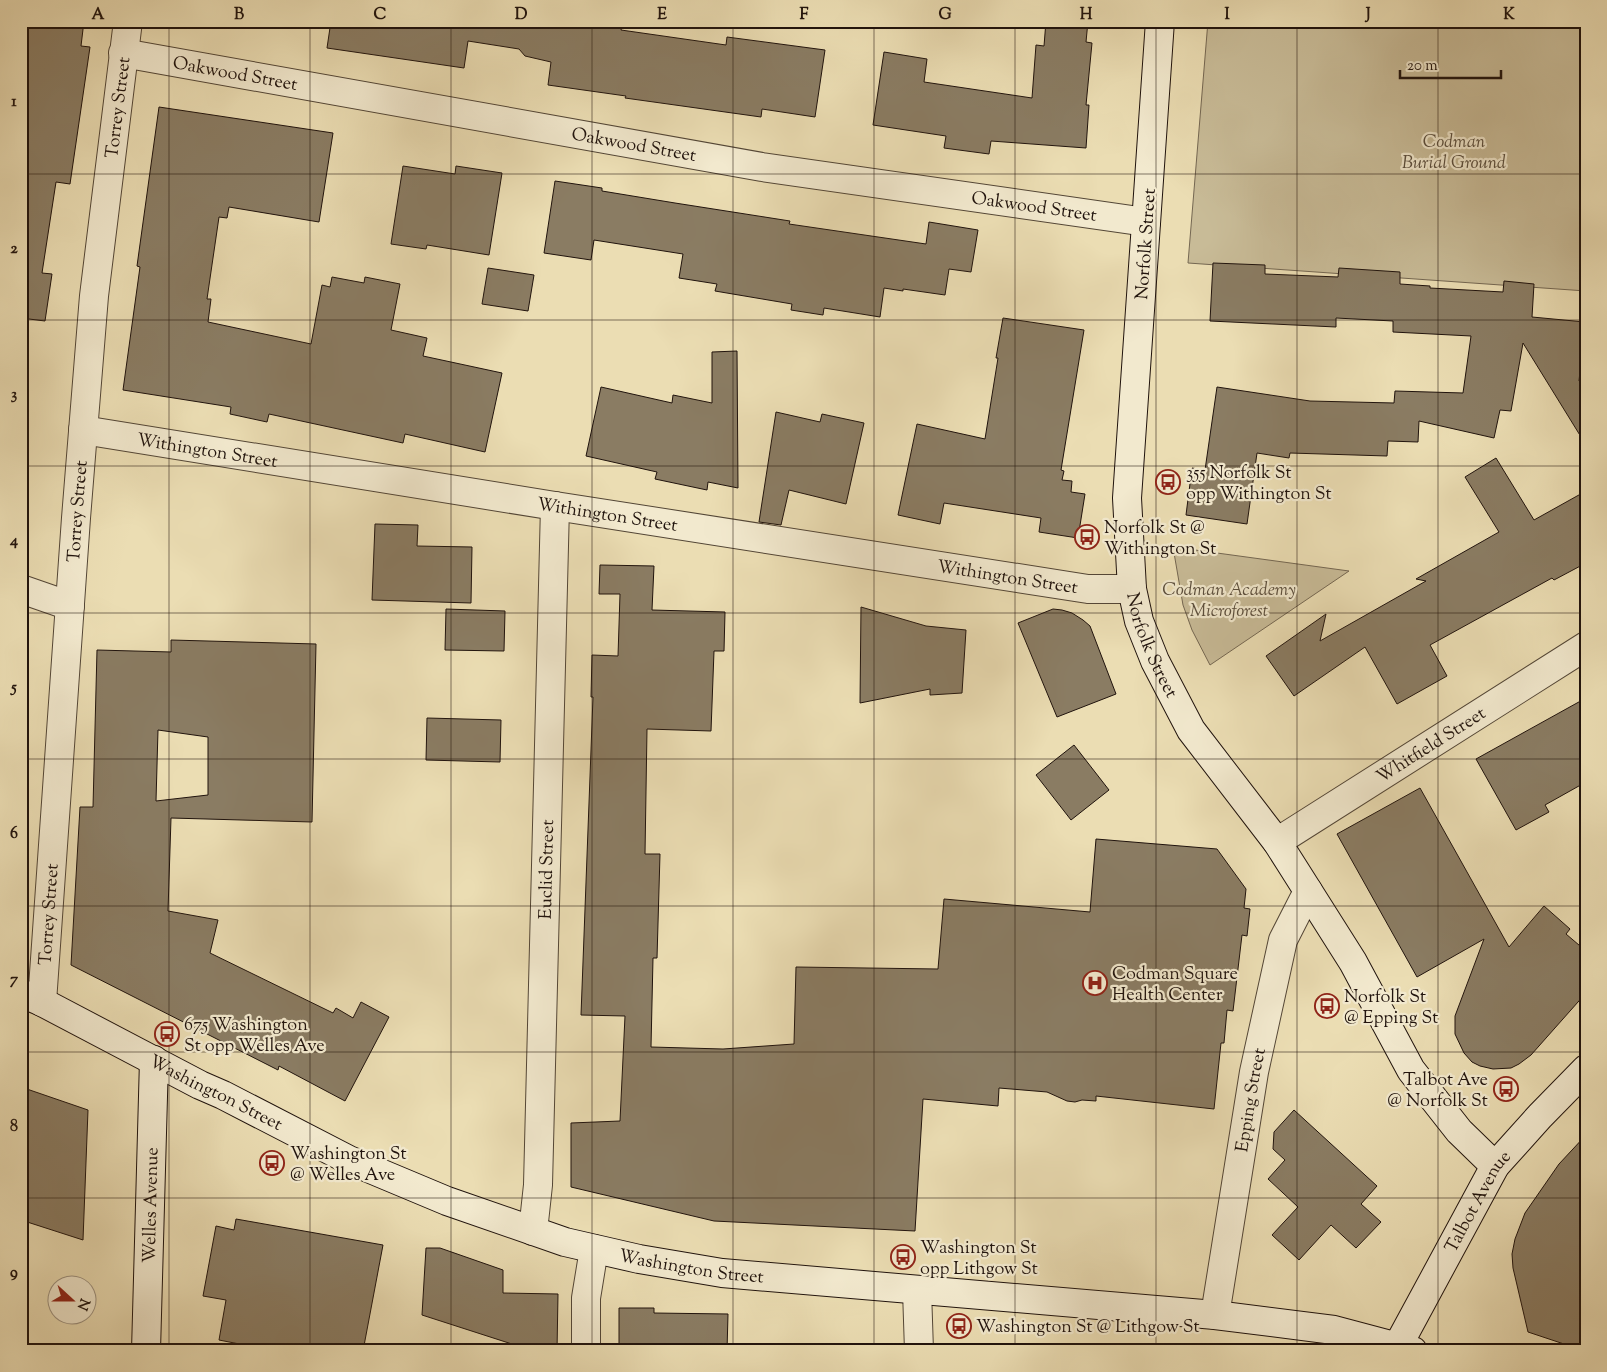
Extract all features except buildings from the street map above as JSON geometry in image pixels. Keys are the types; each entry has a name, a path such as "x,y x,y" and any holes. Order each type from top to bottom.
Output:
{"street":[{"name":"Torrey Street","path":"31,998 70,606 94,296 128,21"},
{"name":"Norfolk Street","path":"1160,21 1127,498 1132,589 1139,622 1154,661 1191,730 1277,842 1353,962 1411,1070 1459,1131 1496,1166"},
{"name":"Oakwood Street","path":"123,53 762,166 1146,222"},
{"name":"Withington Street","path":"83,430 1088,589 1132,589"},
{"name":"Euclid Street","path":"533,1231 538,1185 555,506"},
{"path":"21,589 70,606"},
{"name":"Whitfield Street","path":"1277,842 1586,646"},
{"name":"Epping Street","path":"1215,1316 1254,1072 1283,940 1308,891"},
{"name":"Washington Street","path":"31,998 349,1160 447,1201 565,1242 639,1259 722,1273 1215,1316 1334,1330 1402,1349"},
{"name":"Welles Avenue","path":"146,1351 154,1060"},
{"name":"Talbot Avenue","path":"1402,1349 1496,1166 1540,1116 1586,1069"},
{"path":"586,1351 586,1298 594,1249"},
{"path":"917,1290 919,1351"}],"green space":[{"name":"Codman Burial Ground","path":"1208,21 1586,21 1586,291 1188,263"},
{"name":"Codman Academy Microforest","path":"1173,547 1349,571 1210,665 1192,630 1183,605"}],"place":[{"name":"355 Norfolk St opp Withington St","path":"1168,482"},
{"name":"Norfolk St @ Withington St","path":"1087,537"},
{"name":"Codman Square Health Center","path":"1095,983"},
{"name":"Norfolk St @ Epping St","path":"1327,1006"},
{"name":"675 Washington St opp Welles Ave","path":"167,1034"},
{"name":"Talbot Ave @ Norfolk St","path":"1506,1089"},
{"name":"Washington St @ Welles Ave","path":"272,1163"},
{"name":"Washington St opp Lithgow St","path":"903,1257"},
{"name":"Washington St @ Lithgow St","path":"959,1326"}]}
